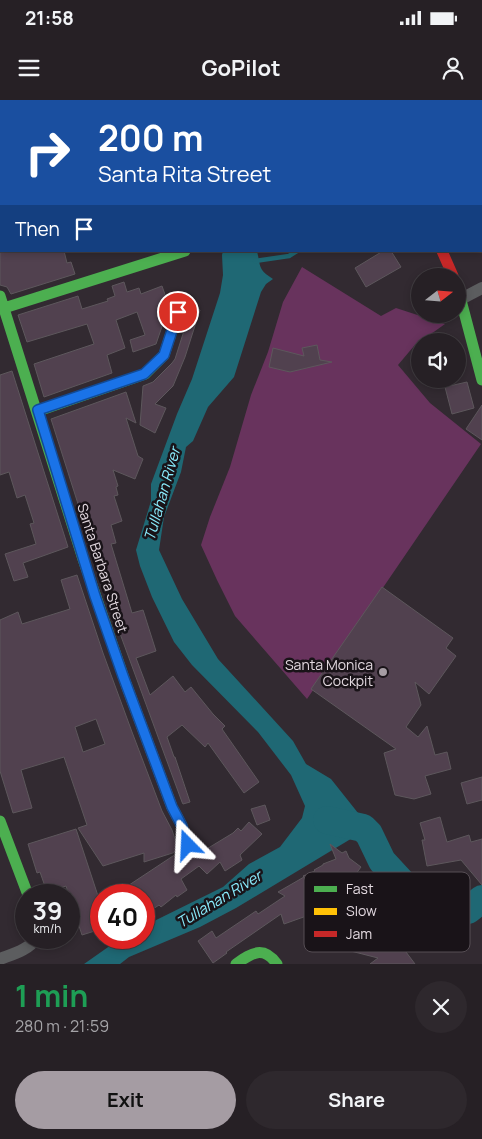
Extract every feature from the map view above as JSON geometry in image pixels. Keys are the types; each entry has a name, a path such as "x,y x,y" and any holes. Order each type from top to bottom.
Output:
{"street":[{"path":"4,308 182,252"},
{"path":"442,252 449,268"},
{"path":"466,292 482,288"},
{"name":"Santa Barbara Street","path":"0,296 38,410 92,586 172,807 182,826 188,845"},
{"path":"38,410 144,374 164,355 178,312"},
{"path":"466,322 482,380"},
{"path":"0,821 24,884"},
{"path":"0,959 24,949"},
{"path":"236,964 255,952 265,952 275,960"}],"shaded area":[{"path":"302,267 381,316 396,308 411,313 411,323 445,324 432,333 411,333 411,350 398,365 411,380 411,388 417,388 430,403 481,444 307,699 235,616 201,545 230,467 251,395 268,352 283,302"}],"water":[{"path":"223,252 257,252 261,268 273,279 266,284 261,292 234,377 208,407 193,441 186,447 181,472 164,517 159,550 182,599 218,659 293,741 306,764 331,779 362,818 363,828 354,837 236,908 200,927 155,946 155,921 223,887 249,864 280,847 302,818 305,806 291,775 258,732 192,665 174,642 152,597 136,550 151,501 151,484 192,379 220,293 223,275"},
{"path":"105,949 148,949 129,957 120,964 84,964"}],"building":[{"path":"0,252 64,252 67,263 71,262 75,274 11,294 7,287 0,285"},
{"path":"381,252 392,252 401,267 366,287 355,268"},
{"path":"124,282 127,292 139,288 141,294 162,286 169,306 156,344 133,352 130,340 145,335 137,312 116,320 125,348 107,355 112,373 44,397 34,364 94,344 87,324 27,342 18,315 78,296 82,309 108,301 107,299 115,296 112,286"},
{"path":"187,306 200,310 185,357 173,386 155,404 166,408 155,433 140,425 143,386 153,382 175,359 189,315"},
{"path":"317,345 320,360 332,362 290,372 269,367 273,348 304,356 302,348"},
{"path":"12,371 68,547 23,563 28,577 14,581 5,554 36,544 30,524 34,523 25,495 17,498 9,472 0,475 0,375"},
{"path":"466,382 474,408 452,414 445,388 466,388"},
{"path":"126,392 136,423 126,418 138,456 143,459 135,479 113,470 118,486 116,487 118,495 114,496 122,521 111,525 116,543 111,544 132,613 143,610 156,651 136,658 150,695 173,676 185,692 191,687 225,726 222,729 259,782 244,793 208,743 205,747 182,725 167,737 190,802 183,804 115,620 51,419"},
{"path":"482,405 482,440 466,429"},
{"path":"77,575 132,732 179,851 144,862 144,853 103,866 78,828 87,825 64,757 21,770 32,808 13,813 0,771 0,620 18,612 22,624 70,609 61,580","holes":["96,719 105,744 83,752 75,727"]},
{"name":"Santa Monica Cockpit","path":"382,587 453,638 446,648 456,656 429,694 415,682 421,705 406,727 418,737 427,726 435,755 447,752 451,769 425,776 431,794 414,799 395,795 384,753 396,749 311,689"},
{"path":"482,777 482,800 467,804 461,783"},
{"path":"265,805 270,820 257,825 251,809"},
{"path":"440,817 447,842 469,835 471,842 482,839 482,885 461,860 427,866 422,840 425,840 420,823"},
{"path":"249,822 262,834 240,855 242,860 225,871 220,862 207,874 199,866 181,879 187,890 177,897 176,895 161,907 159,905 155,908 155,884 131,884 179,852 186,856 192,856 199,848 199,841 205,850 238,828 241,831"},
{"path":"76,829 94,884 90,884 90,932 82,935 80,929 80,884 44,884 40,872 37,873 28,844"},
{"path":"330,844 342,853 346,851 349,858 361,867 357,872 313,872 323,864 336,859"},
{"path":"304,877 304,917 284,924 281,914 213,963 198,941 212,931 216,938 256,911 258,914 285,896 278,892"},
{"path":"355,952 406,952 415,964 370,964 378,958"}],"waterway":[{"path":"255,261 289,256 295,252"},
{"name":"Tullahan River","path":"327,820 363,828 369,834 382,861 392,872"},
{"name":"Tullahan River","path":"470,908 482,899"}],"traffic: fast":[{"path":"4,308 182,252"},
{"path":"0,296 83,559 126,684"},
{"path":"38,411 145,374 164,355 178,312"},
{"path":"466,319 482,380"},
{"path":"0,821 24,884"},
{"path":"236,964 257,953 267,954 277,964"}],"traffic: slow":[{"path":"126,684 188,845"}],"traffic: jam":[{"path":"442,252 449,268"}],"place":[{"name":"Santa Monica Cockpit","path":"383,672"}],"route":[{"path":"178,312 164,355 144,374 38,410 95,596 117,660 188,845"}]}
